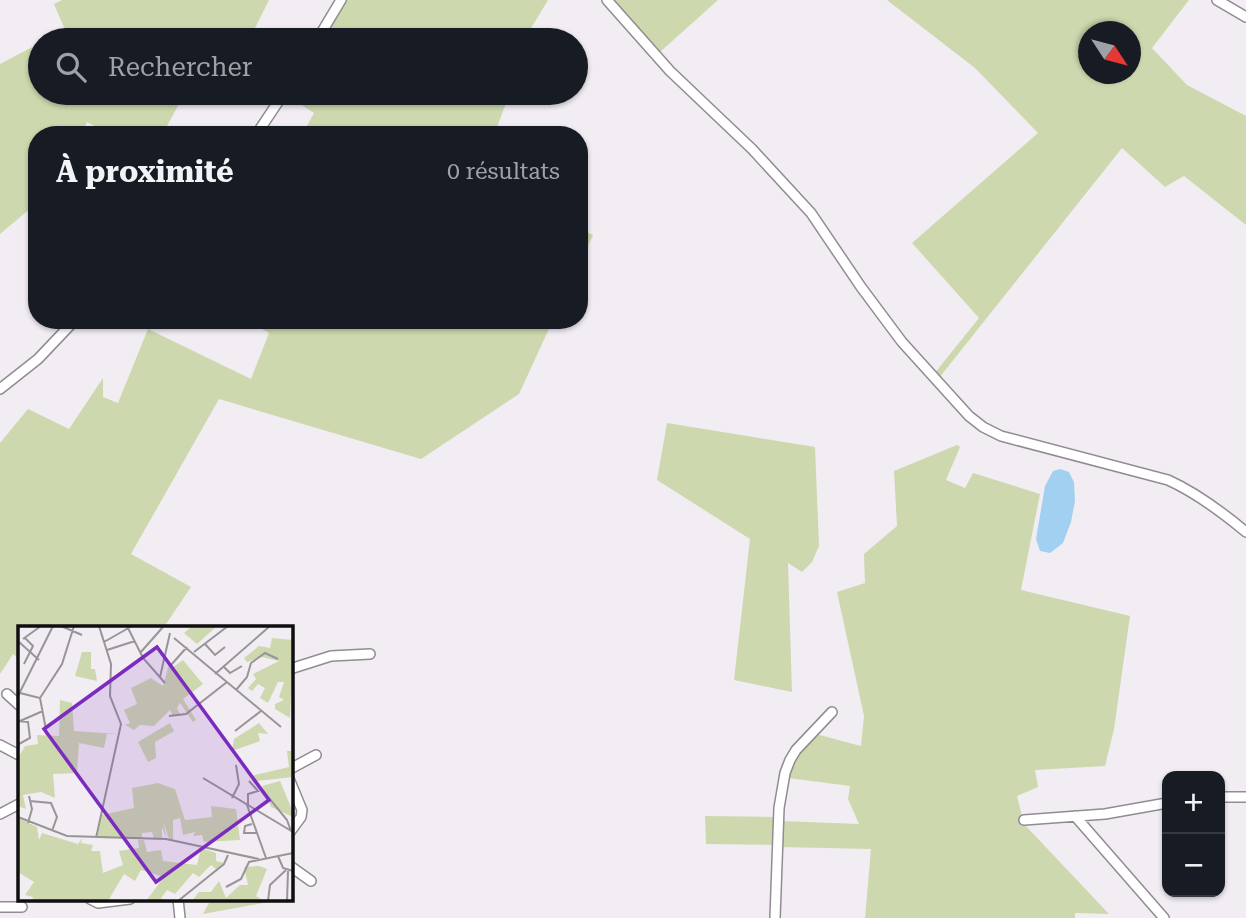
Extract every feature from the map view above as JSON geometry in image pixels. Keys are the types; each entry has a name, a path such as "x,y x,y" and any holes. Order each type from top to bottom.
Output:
{"street":[{"path":"324,28 341,0"},
{"path":"607,0 670,71 752,149 811,213 902,342 978,424 1001,436 1168,480 1200,498 1246,532"},
{"path":"1217,0 1246,17"},
{"path":"262,126 276,105"},
{"path":"0,389 38,359 66,329"},
{"path":"292,669 331,656 370,654"},
{"path":"7,694 18,704"},
{"path":"775,918 779,808 785,773 796,750 832,712"},
{"path":"0,746 18,755"},
{"path":"292,768 316,755"},
{"path":"292,786 302,810 301,817 292,829"},
{"path":"1225,797 1246,797"},
{"path":"1024,820 1105,814 1162,804"},
{"path":"0,814 18,805"},
{"path":"1076,816 1164,918"},
{"path":"292,867 311,881"},
{"path":"92,900 98,903 122,900"},
{"path":"178,900 180,918"},
{"path":"0,907 22,907"},
{"path":"9,918 11,907"}],"green space":[{"path":"62,0 269,0 255,28 64,28 54,4"},
{"path":"346,0 548,0 531,28 328,28"},
{"path":"614,0 718,0 660,52"},
{"path":"887,0 1189,0 1152,48 1187,85 1246,116 1246,225 1184,176 1165,187 1122,148 939,378 934,374 979,318 912,243 1038,133 975,68"},
{"path":"28,49 28,105 178,105 167,126 95,126 87,122 85,126 28,126 28,211 0,234 0,64"},
{"path":"302,105 505,105 497,126 307,126 314,113"},
{"path":"588,232 593,235 588,246"},
{"path":"148,329 251,379 269,333 262,329 549,329 519,394 421,459 219,399 131,554 191,587 165,626 18,626 18,658 13,654 0,674 0,443 28,409 69,429 103,378 103,397 118,403"},
{"path":"667,423 815,447 819,546 812,562 802,572 788,563 792,692 734,680 750,539 657,480"},
{"path":"957,445 960,447 946,480 965,488 973,473 1040,494 1021,590 1130,616 1114,729 1105,766 1035,770 1038,787 1017,796 1024,824 1109,914 1075,913 1075,918 865,918 871,849 780,847 781,821 859,824 848,799 850,786 788,778 797,756 816,734 861,746 864,716 837,592 865,583 864,554 897,526 894,471"},
{"path":"705,816 774,817 774,845 706,844"},
{"path":"210,900 280,900 203,914"}],"water":[{"path":"1060,469 1069,472 1074,482 1075,501 1063,543 1050,553 1040,551 1036,539 1045,486 1053,471"}]}
